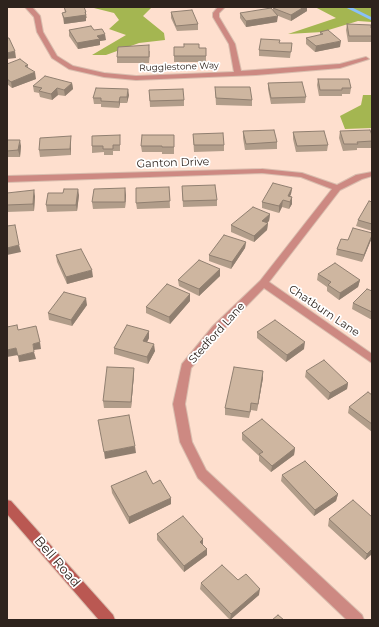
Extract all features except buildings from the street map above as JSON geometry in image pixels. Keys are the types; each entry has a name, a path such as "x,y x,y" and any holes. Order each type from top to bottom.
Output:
{"street":[{"name":"Rugglestone Way","path":"28,7 38,16 40,32 54,57 71,68 104,75 136,78 238,74 340,66 366,59"},
{"path":"222,7 216,13 216,17 232,44 238,74"},
{"name":"Ganton Drive","path":"7,179 262,171 302,175 337,188"},
{"name":"Stedford Lane","path":"357,620 202,474 186,442 179,404 186,367 217,329 263,283 337,188 359,177 372,174"},
{"name":"Chatburn Lane","path":"263,283 372,359"},
{"name":"Bell Road","path":"7,505 108,620"}],"green space":[{"path":"94,7 152,7 143,16 164,33 165,40 139,43 106,55 92,55 126,35 109,29 119,20 114,13"},
{"path":"315,7 372,7 372,22 358,21 322,32 288,34 336,18"},
{"path":"363,95 372,95 372,128 345,129 340,116 361,105"}],"waterway":[{"path":"348,7 372,19"}]}
